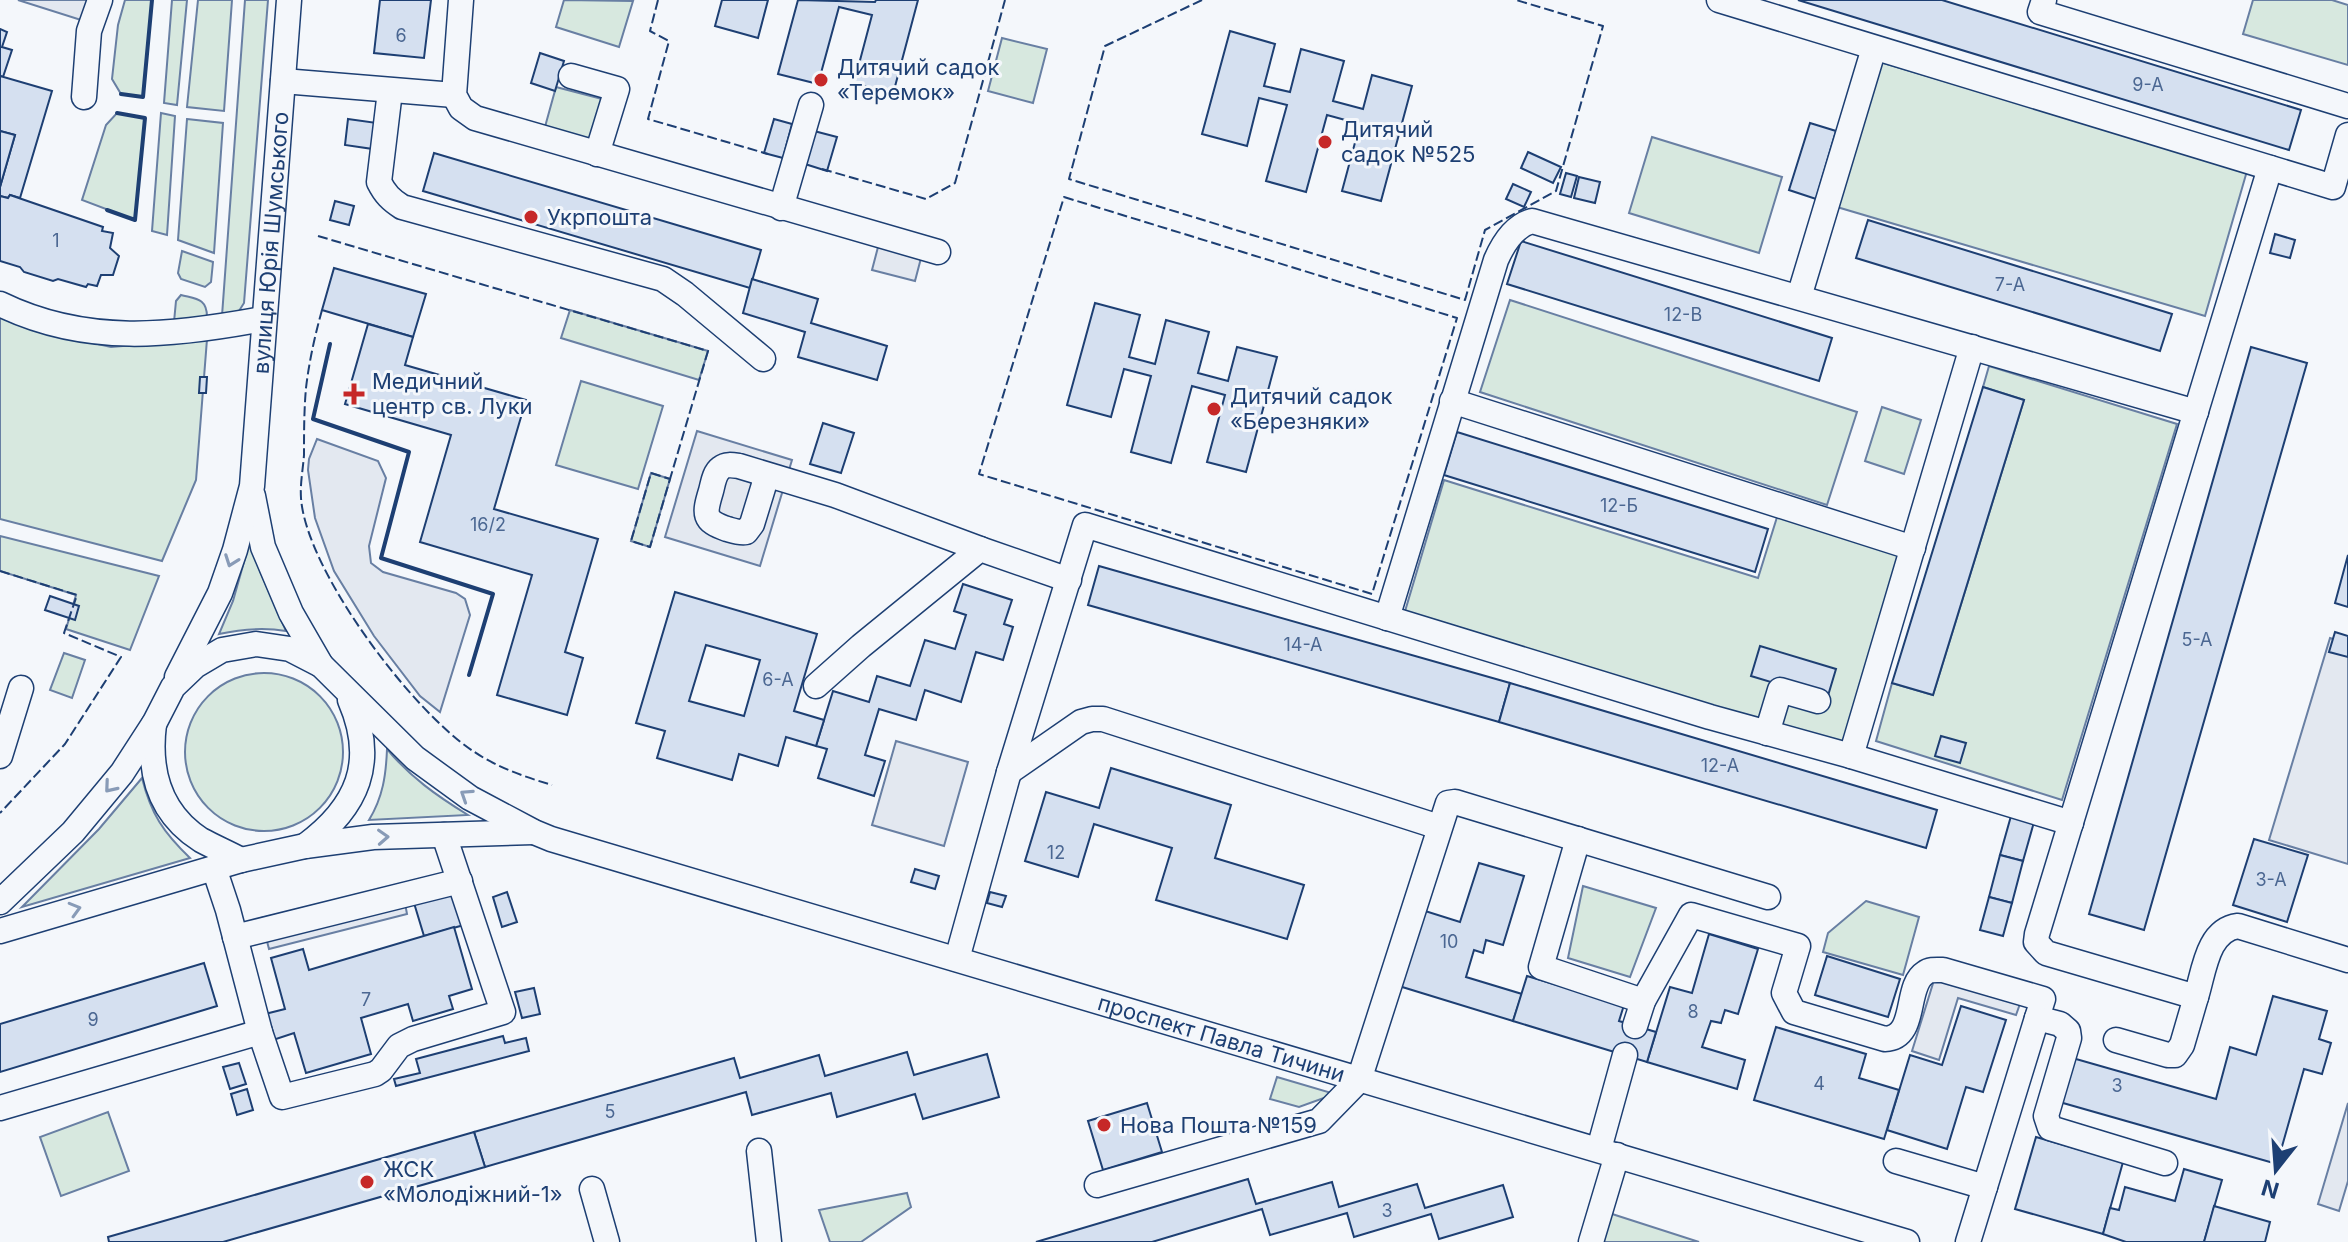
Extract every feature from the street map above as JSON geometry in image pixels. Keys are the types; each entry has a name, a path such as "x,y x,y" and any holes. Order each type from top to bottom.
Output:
{"street":[{"path":"84,97 89,31 100,0"},
{"name":"вулиця Юрія Шумського","path":"173,687 220,593 252,486 289,0"},
{"path":"461,0 454,95 461,108 475,118 938,252"},
{"path":"1719,0 2333,187 2348,135"},
{"path":"2044,0 2040,12 2348,106"},
{"path":"1799,297 1874,48"},
{"path":"571,76 617,89 597,154"},
{"path":"283,81 454,95"},
{"path":"390,91 379,182 392,201 402,207 663,279 763,359"},
{"path":"781,208 811,105"},
{"path":"2196,997 2046,953 2036,942 2270,168"},
{"path":"1387,618 1496,260 1506,241 1525,223 1539,222 2196,412"},
{"path":"0,304 56,326 132,335 215,328 263,319"},
{"path":"1851,756 1972,347"},
{"path":"1452,401 1913,548"},
{"path":"767,475 835,495 1069,580"},
{"name":"вулиця Юрія Шумського","path":"252,486 263,547 291,613 321,665"},
{"path":"957,959 1009,772 1085,525 2071,823"},
{"path":"816,686 980,549"},
{"name":"проспект Павла Тичини","path":"0,902 73,832 122,773 173,687 195,666 222,650 256,644 290,649 321,665 415,758 470,798 534,832 1907,1242"},
{"path":"0,756 21,688"},
{"path":"1767,733 1780,690 1818,701"},
{"name":"проспект Павла Тичини","path":"305,846 322,834 344,811 358,783 363,752 359,721 347,693"},
{"path":"1009,772 1081,722 1103,719 1439,827"},
{"name":"проспект Павла Тичини","path":"155,722 151,749 154,775 164,800 180,822 201,839 241,860"},
{"path":"1097,1185 1319,1121 1359,1080 1448,803 1455,802 1768,897"},
{"name":"проспект Павла Тичини","path":"0,931 241,860 305,846 373,837 534,832"},
{"path":"214,868 260,1032 282,1097 375,1074 399,1046 413,1039 503,1012 444,835"},
{"path":"1578,839 1541,967 1643,1001"},
{"path":"235,937 460,881"},
{"path":"1635,1026 1643,1001 1691,915 1798,946 1784,993 1794,1012 1885,1039 1903,1030 1918,980 1924,973 1933,970 1943,970 2043,999 1968,1242"},
{"path":"2116,1040 2175,1055 2182,1045 2214,941 2229,927 2238,926 2348,960"},
{"path":"2037,1018 2060,1024 2068,1031 2069,1038 2046,1116 2050,1128 2165,1163"},
{"path":"0,1108 260,1032"},
{"path":"1591,1242 1625,1055"},
{"path":"759,1151 769,1242"},
{"path":"1896,1161 1985,1187"},
{"path":"592,1189 607,1242"}],"shaded area":[{"path":"18,0 88,0 81,20"},
{"path":"125,0 152,0 143,97 121,94 112,79 118,25"},
{"path":"172,0 187,0 177,105 164,103"},
{"path":"198,0 232,0 224,111 187,107"},
{"path":"245,0 268,0 244,303 239,311 222,316"},
{"path":"564,0 633,1 619,47 556,27"},
{"path":"2253,0 2332,0 2348,5 2348,65 2243,34"},
{"path":"1002,38 1047,49 1033,103 988,91"},
{"path":"1880,62 2247,171 2205,316 1837,207"},
{"path":"556,87 606,100 592,147 543,134"},
{"path":"117,113 145,118 135,220 82,200 106,125"},
{"path":"161,113 175,116 167,235 152,231"},
{"path":"187,119 223,123 214,253 178,240"},
{"path":"1652,137 1782,177 1759,253 1629,213"},
{"path":"883,228 926,239 915,281 872,270"},
{"path":"182,251 213,262 211,282 205,287 181,279 178,273"},
{"path":"181,295 203,303 207,317 174,322 176,301"},
{"path":"1510,300 1857,412 1827,505 1480,392"},
{"path":"570,310 708,351 699,380 561,338"},
{"path":"0,316 44,332 111,347 207,339 196,480 162,561 0,519"},
{"path":"1989,366 2177,424 2062,800 1876,741 1892,683 1933,695 2024,400 1983,387"},
{"path":"581,381 663,406 638,489 556,465"},
{"path":"1882,407 1921,420 1904,474 1865,461"},
{"path":"697,431 792,460 760,566 665,537"},
{"path":"317,439 378,461 386,478 369,546 371,563 383,572 456,593 465,599 470,615 440,712 420,696 374,636 334,571 315,518 308,470"},
{"path":"651,473 670,479 650,547 631,541"},
{"path":"1444,480 1758,578 1778,514 1903,553 1845,744 1403,618"},
{"path":"0,536 159,576 130,650 66,629 76,595 0,571"},
{"path":"251,537 260,571 286,631 252,629 219,634 233,601"},
{"path":"2330,638 2348,644 2348,864 2269,840"},
{"path":"64,653 85,660 72,698 50,690"},
{"path":"264,673 294,679 320,696 337,722 343,752 337,782 320,808 294,825 264,831 234,825 208,808 191,782 185,752 191,722 208,696 234,679"},
{"path":"896,741 968,762 944,846 872,825"},
{"path":"387,749 424,785 468,815 369,820 383,786"},
{"path":"142,778 159,822 190,858 22,907 99,829"},
{"path":"1583,886 1656,908 1630,977 1568,958"},
{"path":"402,887 407,914 269,949 261,918"},
{"path":"1866,901 1919,917 1903,975 1823,952 1828,933"},
{"path":"1935,977 2021,1001 2016,1015 1958,998 1939,1060 1912,1051"},
{"path":"1277,1077 1335,1094 1299,1107 1270,1099"},
{"path":"2348,1103 2348,1181 2339,1211 2318,1204"},
{"path":"108,1112 129,1171 61,1196 40,1137"},
{"path":"907,1193 911,1207 861,1242 830,1242 819,1210"},
{"path":"1609,1213 1699,1242 1602,1242"}],"building":[{"path":"380,0 431,0 424,58 374,53"},
{"path":"722,0 768,0 758,38 715,26"},
{"path":"798,0 918,0 893,94 854,83 872,15 839,7 818,84 778,74"},
{"path":"1798,0 1942,0 2301,110 2289,150"},
{"path":"0,29 7,32 2,47 12,50 3,77 0,76"},
{"path":"1230,31 1275,44 1264,86 1290,92 1301,49 1344,61 1333,101 1363,109 1372,75 1412,86 1381,201 1342,191 1360,124 1327,115 1306,192 1266,181 1287,105 1259,98 1247,146 1202,134"},
{"path":"540,53 564,61 555,91 531,83"},
{"path":"0,76 52,91 20,198 0,196 15,135 0,131"},
{"path":"348,119 377,123 373,149 345,145"},
{"path":"774,119 792,124 783,158 764,153"},
{"path":"1810,123 1836,131 1816,199 1789,190"},
{"path":"0,131 15,135 0,187"},
{"path":"814,131 837,137 827,171 805,164"},
{"path":"1528,152 1561,167 1553,183 1521,168"},
{"path":"434,153 761,250 750,288 423,191"},
{"path":"1566,173 1577,176 1571,197 1560,194"},
{"path":"1579,177 1600,182 1595,203 1574,198"},
{"path":"1513,184 1531,192 1524,207 1506,199"},
{"path":"10,195 113,233 110,248 119,256 113,275 101,275 97,286 88,284 86,287 58,279 53,281 0,261 0,196 8,198"},
{"path":"335,201 354,206 349,225 330,220"},
{"path":"1868,220 2172,314 2160,351 1856,258"},
{"path":"2275,234 2295,240 2290,258 2270,253"},
{"path":"1521,241 1832,338 1819,381 1507,284"},
{"path":"334,268 426,294 413,337 322,310"},
{"path":"752,279 818,299 811,323 887,346 877,380 798,357 805,332 743,313"},
{"path":"1095,303 1140,315 1129,357 1155,364 1166,320 1209,332 1198,373 1228,381 1237,347 1277,357 1246,472 1207,462 1225,395 1192,386 1171,463 1131,452 1151,376 1124,369 1111,417 1067,405"},
{"path":"368,324 413,337 405,365 526,400 494,509 598,539 565,652 583,658 567,715 497,695 532,575 420,542 451,435 345,404"},
{"path":"2251,347 2307,363 2144,930 2089,914"},
{"path":"200,377 207,377 206,393 199,393"},
{"path":"1983,387 2024,400 1933,695 1892,683"},
{"path":"823,423 854,433 841,473 810,464"},
{"path":"1457,432 1768,529 1755,572 1444,475"},
{"path":"2348,555 2348,607 2335,603"},
{"path":"1099,566 1510,683 1499,722 1088,605"},
{"path":"963,584 1012,600 1004,624 1013,627 1003,660 976,652 961,702 925,690 916,720 879,709 865,755 885,761 874,796 818,778 827,749 816,746 833,691 869,702 877,676 910,686 925,640 955,649 966,615 954,611"},
{"path":"675,592 817,634 794,711 824,720 816,746 786,737 778,766 739,754 732,780 657,758 665,731 636,723","holes":["706,645 760,660 744,716 689,701"]},
{"path":"50,596 79,606 75,620 45,610"},
{"path":"2335,632 2348,636 2348,657 2329,652"},
{"path":"1760,646 1836,669 1827,699 1751,676"},
{"path":"1510,683 1937,810 1926,848 1499,722"},
{"path":"1941,736 1966,743 1960,763 1935,756"},
{"path":"1111,768 1231,805 1215,858 1304,885 1287,939 1156,900 1172,848 1094,824 1078,877 1025,861 1046,792 1099,808"},
{"path":"2011,816 2034,822 2023,861 2000,855"},
{"path":"2254,839 2308,855 2287,922 2233,905"},
{"path":"2000,855 2023,861 2012,903 1989,897"},
{"path":"1479,863 1524,876 1503,945 1486,940 1483,953 1474,950 1466,977 1522,994 1513,1021 1399,986 1422,910 1460,922"},
{"path":"915,869 939,876 935,889 911,882"},
{"path":"454,892 464,925 424,936 414,903"},
{"path":"507,892 517,922 502,927 493,897"},
{"path":"990,892 1006,896 1002,907 987,903"},
{"path":"1989,897 2012,903 2003,936 1980,930"},
{"path":"454,927 472,989 449,996 453,1009 413,1021 408,1004 361,1018 371,1054 306,1073 294,1033 273,1040 265,1014 285,1009 271,958 303,949 309,970"},
{"path":"1709,934 1758,949 1738,1014 1725,1010 1721,1023 1711,1021 1702,1047 1745,1060 1737,1089 1647,1062 1670,987 1692,993"},
{"path":"1827,956 1900,979 1888,1017 1815,995"},
{"path":"204,963 217,1006 0,1072 0,1024"},
{"path":"1527,976 1624,1005 1619,1021 1656,1032 1647,1062 1513,1021"},
{"path":"534,988 540,1014 522,1018 515,992"},
{"path":"2273,996 2327,1011 2319,1039 2331,1043 2322,1074 2304,1069 2277,1164 2056,1101 2069,1057 2216,1099 2230,1047 2256,1055"},
{"path":"1961,1006 2006,1020 1983,1092 1966,1087 1947,1149 1887,1130 1910,1055 1942,1065"},
{"path":"1776,1027 1866,1054 1859,1078 1899,1090 1884,1139 1754,1100"},
{"path":"503,1036 505,1043 526,1038 529,1051 396,1086 394,1079 420,1073 416,1059"},
{"path":"907,1052 914,1075 987,1054 999,1097 923,1119 915,1094 837,1117 831,1093 752,1115 746,1092 485,1167 474,1132 734,1058 740,1078 819,1055 825,1076"},
{"path":"239,1063 246,1084 230,1089 223,1067"},
{"path":"247,1089 253,1110 237,1115 231,1094"},
{"path":"1147,1103 1162,1152 1103,1170 1088,1121"},
{"name":"ЖСК «Молодіжний-1»","path":"474,1132 485,1167 223,1242 109,1242 108,1237"},
{"path":"2036,1137 2123,1162 2103,1234 2015,1209"},
{"path":"2184,1169 2222,1180 2204,1242 2126,1242 2103,1234 2110,1208 2119,1210 2125,1187 2175,1201"},
{"path":"1248,1179 1256,1204 1332,1182 1339,1207 1417,1184 1425,1208 1503,1185 1513,1217 1439,1239 1431,1214 1354,1237 1347,1213 1270,1235 1262,1209 1152,1242 1036,1242"},
{"path":"2214,1206 2270,1222 2265,1242 2204,1242"}],"fence":[{"path":"658,0 650,31 669,41 648,119 768,154"},
{"path":"822,169 926,199 955,183 1005,0"},
{"path":"1202,0 1105,46 1069,179 1465,300 1485,230 1556,191 1603,26 1516,0"},
{"path":"1064,197 1457,318 1372,594 979,474 1064,197"},
{"path":"318,236 708,351 670,479"},
{"path":"322,310 306,388 301,493 307,528 322,563 366,637 394,673 449,732 491,762 552,785"},
{"path":"651,473 670,479 650,547 631,541 651,473"},
{"path":"0,571 77,595 64,633 121,657 65,744 0,813"}],"wall":[{"path":"121,94 143,97 152,0"},
{"path":"107,210 135,220 145,118 117,113"},
{"path":"330,344 313,419 409,452 381,558 493,594 469,675"}],"place":[{"name":"Дитячий садок «Теремок»","path":"821,80"},
{"name":"Дитячий садок №525","path":"1325,142"},
{"name":"Укрпошта","path":"531,217"},
{"name":"Медичний центр св. Луки","path":"354,394"},
{"name":"Дитячий садок «Березняки»","path":"1214,409"},
{"name":"Нова Пошта №159","path":"1104,1125"},
{"name":"ЖСК «Молодіжний-1»","path":"367,1182"}]}
